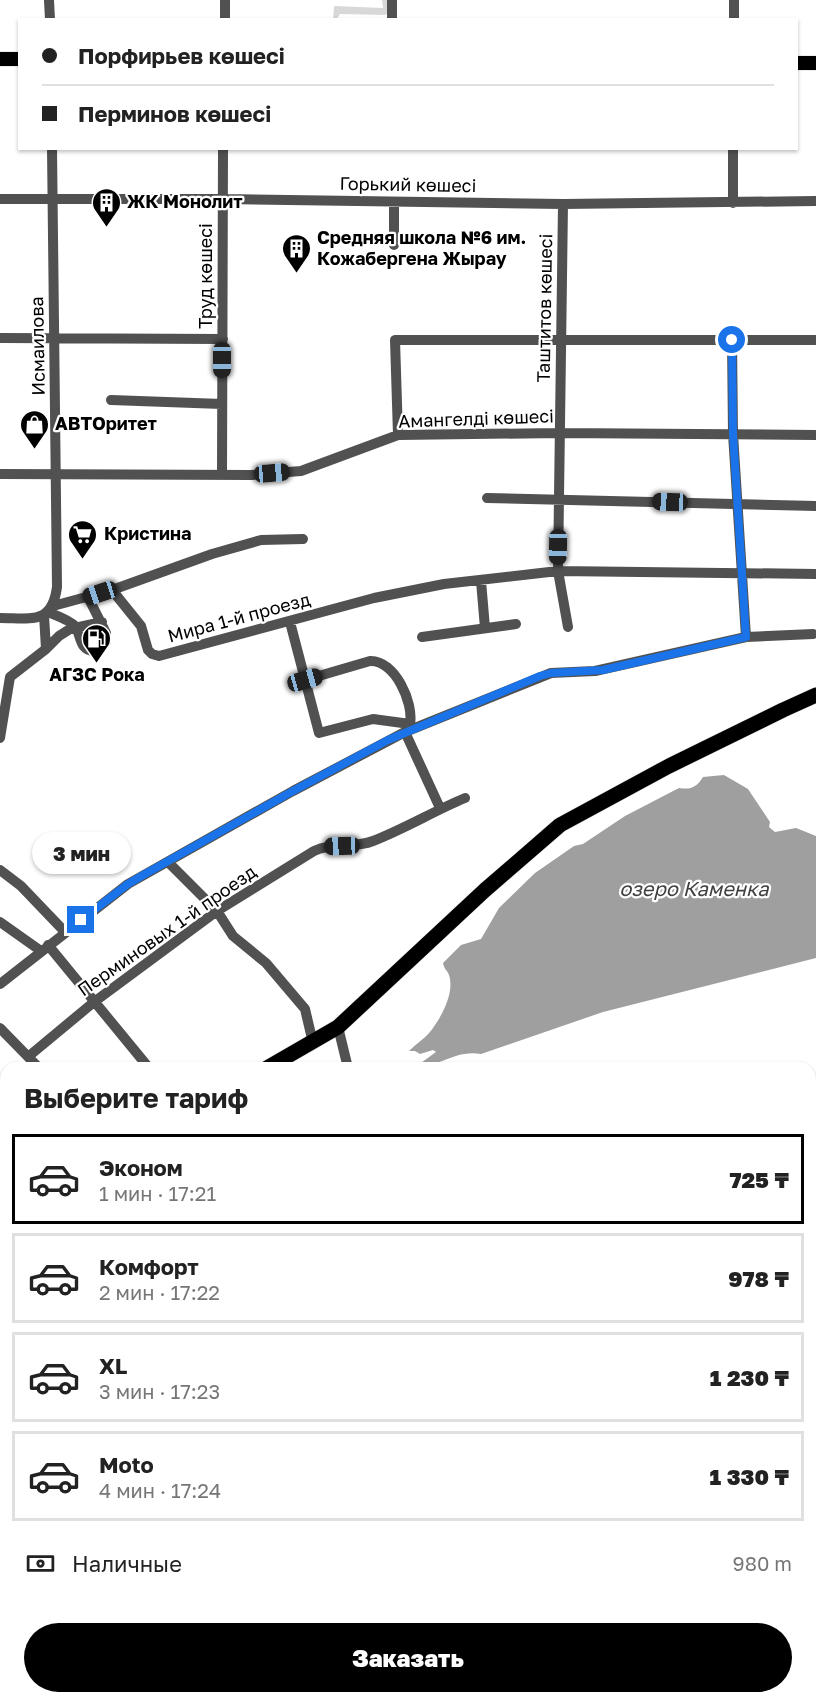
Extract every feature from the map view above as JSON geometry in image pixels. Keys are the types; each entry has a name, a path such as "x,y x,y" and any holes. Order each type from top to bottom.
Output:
{"highway":[{"path":"278,1062 338,1027 485,890 560,825 669,766 816,695"}],"main road":[{"path":"0,59 18,59"},
{"path":"798,63 816,63"}],"street":[{"path":"49,0 50,18"},
{"path":"225,0 225,18"},
{"path":"392,0 392,18"},
{"path":"734,0 734,18"},
{"name":"Исмаилова","path":"46,649 48,611 57,587 52,150"},
{"name":"Труд көшесі","path":"222,475 223,150"},
{"path":"733,150 733,203"},
{"name":"Горький көшесі","path":"0,199 223,199 563,204 816,201"},
{"path":"394,202 394,245"},
{"name":"Таштитов көшесі","path":"563,204 558,571 568,627"},
{"path":"0,338 223,339"},
{"path":"398,435 395,340 816,340"},
{"path":"732,340 733,434 746,637"},
{"path":"111,400 222,404"},
{"name":"Амангелді көшесі","path":"0,474 252,475 301,471 398,435 560,432 816,435"},
{"path":"487,498 816,506"},
{"path":"0,618 33,619 48,611 212,554 261,540 303,539"},
{"name":"Мира 1-й проезд","path":"112,590 141,626 147,647 156,656 162,656 374,598 444,584 558,571 816,574"},
{"path":"482,581 485,628"},
{"path":"48,611 68,620 76,628 82,645 90,651 95,651 104,646 106,633 88,597"},
{"path":"0,738 9,679 12,673 46,649 65,632 102,622"},
{"path":"290,622 319,733 373,719 409,728"},
{"path":"422,636 516,624"},
{"path":"0,984 128,884 409,728 546,674 595,671 746,637 813,634"},
{"path":"305,680 370,661 379,662 390,671 405,692 412,711 409,728 440,808"},
{"name":"Перминовых 1-й проезд","path":"29,1056 94,1002 217,911 320,848 372,842 465,798"},
{"path":"168,862 217,911 233,936 266,963 305,1009 313,1043"},
{"path":"0,870 21,886 65,932"},
{"path":"0,922 44,948 94,1002 144,1062"},
{"path":"338,1027 347,1062"},
{"path":"0,1028 34,1062"}],"shaded area":[{"path":"382,0 389,0 389,12 385,15 340,14 338,18 333,18 334,6 383,8"}],"water":[{"name":"озеро Каменка","path":"724,775 748,789 770,822 769,827 775,832 796,828 816,836 816,958 603,1012 481,1054 463,1054 439,1062 422,1062 436,1052 433,1050 420,1054 409,1051 430,1032 446,1005 450,982 443,963 461,945 481,939 499,908 535,873 574,846 583,844 625,816 679,788 693,787 703,777"}],"place":[{"name":"ЖК Монолит","path":"106,228"},
{"name":"Средняя школа №6 им. Кожабергена Жырау","path":"296,274"},
{"name":"АВТОритет","path":"34,450"},
{"name":"Кристина","path":"83,560"},
{"name":"АГЗС Рока","path":"97,664"}],"route":[{"path":"81,920 128,884 162,864 405,732 546,674 595,671 746,637 733,434 732,340"}]}
